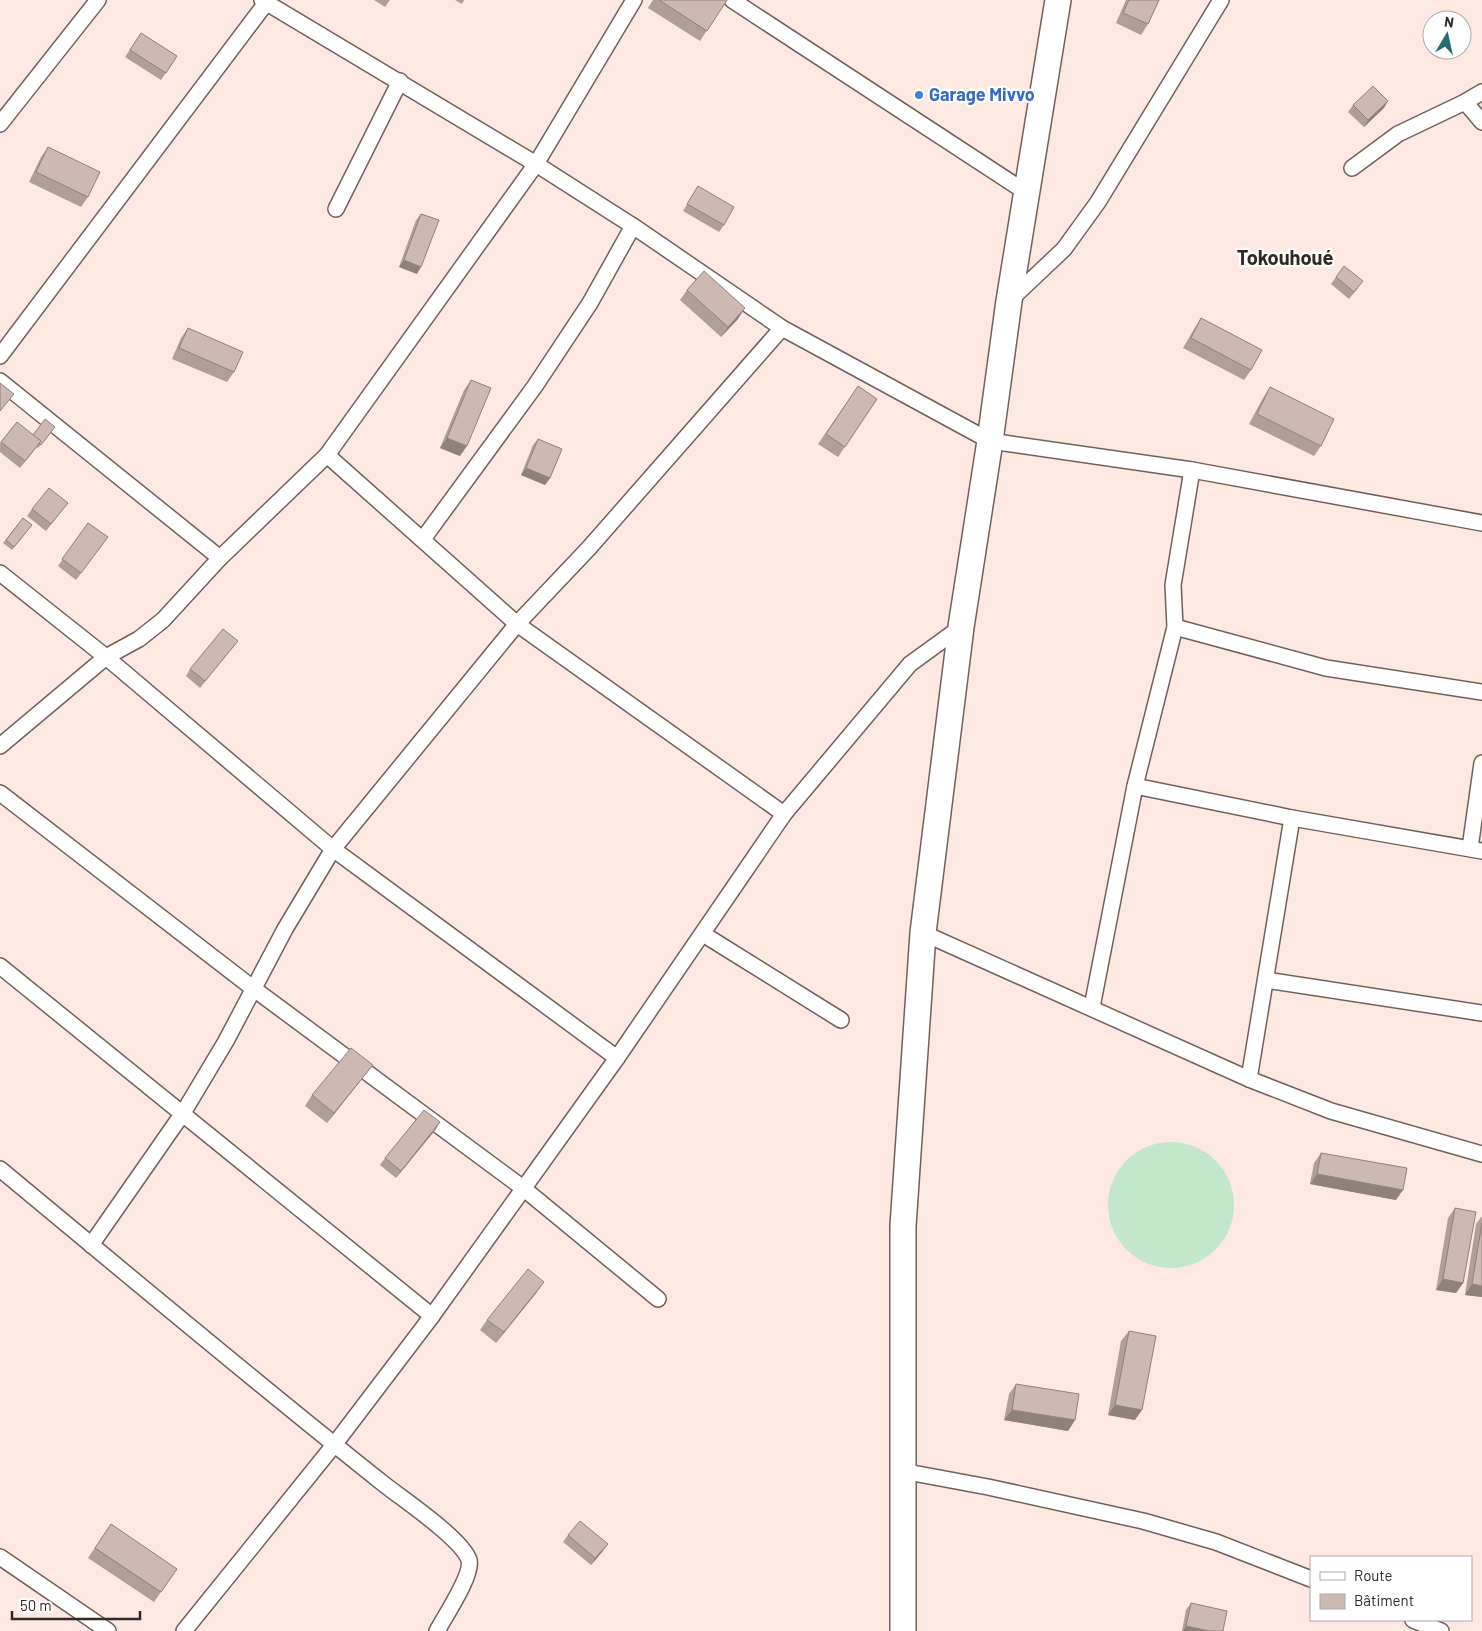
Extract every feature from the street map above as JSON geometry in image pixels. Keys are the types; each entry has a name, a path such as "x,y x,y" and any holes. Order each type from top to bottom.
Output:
{"main road":[{"path":"903,1631 903,1226 923,933 961,627 990,441 1009,301 1058,0"}],"street":[{"path":"0,124 98,0"},
{"path":"0,746 106,657 139,639 163,620 220,558 327,455 536,164 634,0"},
{"path":"732,0 1027,193"},
{"path":"1009,301 1064,249 1098,202 1221,0"},
{"path":"0,356 264,1 536,164 633,226 782,328 990,441 1192,470 1482,524"},
{"path":"336,209 400,81"},
{"path":"1352,168 1398,134 1466,102 1482,92"},
{"path":"1466,102 1482,122"},
{"path":"424,539 535,386 590,304 633,226"},
{"path":"91,1245 183,1113 254,989 285,929 334,849 517,624 590,548 782,328"},
{"path":"0,381 220,558"},
{"path":"327,455 424,539 517,624 784,814"},
{"path":"1092,1007 1136,786 1175,627 1173,584 1192,470"},
{"path":"0,573 106,657 334,849 617,1058"},
{"path":"184,1631 334,1445 432,1316 617,1058 784,814 910,664 961,627"},
{"path":"1175,627 1326,668 1482,692"},
{"path":"1136,786 1292,818 1476,850 1482,763"},
{"path":"0,793 254,989 523,1188 658,1299"},
{"path":"1249,1079 1292,818"},
{"path":"923,933 1092,1007 1249,1079 1331,1111 1482,1154"},
{"path":"703,934 841,1020"},
{"path":"0,966 432,1316"},
{"path":"1266,980 1482,1013"},
{"path":"0,1169 334,1445 445,1532 464,1550 469,1561 468,1573 437,1631"},
{"path":"902,1471 988,1487 1143,1521 1216,1542 1310,1579"},
{"path":"0,1557 108,1631"},
{"path":"1416,1621 1441,1631"}],"green space":[{"path":"1171,1142 1195,1147 1206,1152 1216,1160 1224,1170 1229,1181 1234,1205 1229,1229 1224,1240 1216,1250 1206,1258 1195,1263 1171,1268 1147,1263 1136,1258 1126,1250 1118,1240 1113,1229 1108,1205 1113,1181 1118,1170 1126,1160 1136,1152 1147,1147"}],"building":[{"path":"659,0 727,0 707,31"},
{"path":"1129,0 1159,0 1148,24 1123,13"},
{"path":"141,33 177,56 166,73 130,50"},
{"path":"1373,86 1388,101 1368,120 1353,105"},
{"path":"48,147 100,172 88,197 36,172"},
{"path":"698,186 734,207 724,225 687,204"},
{"path":"421,214 439,220 421,267 404,260"},
{"path":"1344,266 1363,281 1354,292 1336,277"},
{"path":"704,271 745,308 728,327 687,290"},
{"path":"1201,318 1262,350 1251,370 1191,338"},
{"path":"188,328 243,352 234,372 179,348"},
{"path":"471,380 491,388 467,446 447,438"},
{"path":"0,383 14,394 0,411"},
{"path":"858,386 877,399 845,447 826,434"},
{"path":"1270,387 1334,419 1321,446 1257,414"},
{"path":"45,419 55,427 41,445 39,443 41,441 33,435"},
{"path":"17,422 41,441 25,461 1,442"},
{"path":"538,439 562,449 550,478 526,468"},
{"path":"49,488 68,503 51,524 32,509"},
{"path":"23,518 32,525 14,547 6,540"},
{"path":"88,523 108,537 81,573 62,559"},
{"path":"223,629 238,641 205,681 190,669"},
{"path":"351,1048 373,1065 334,1113 312,1095"},
{"path":"424,1110 440,1122 401,1171 385,1158"},
{"path":"1321,1153 1407,1168 1403,1190 1317,1174"},
{"path":"1455,1208 1476,1212 1463,1283 1443,1279"},
{"path":"1482,1223 1482,1286 1472,1284"},
{"path":"528,1269 544,1282 504,1332 487,1320"},
{"path":"1129,1331 1156,1336 1142,1410 1115,1405"},
{"path":"1016,1384 1079,1394 1075,1420 1012,1410"},
{"path":"580,1521 608,1544 595,1558 568,1535"},
{"path":"111,1524 177,1569 161,1592 95,1548"},
{"path":"1191,1603 1227,1611 1223,1631 1209,1631 1186,1626"}],"place":[{"name":"Garage Mivvo","path":"919,95"}],"district":[{"name":"Tokouhoué","path":"1285,258"}]}
